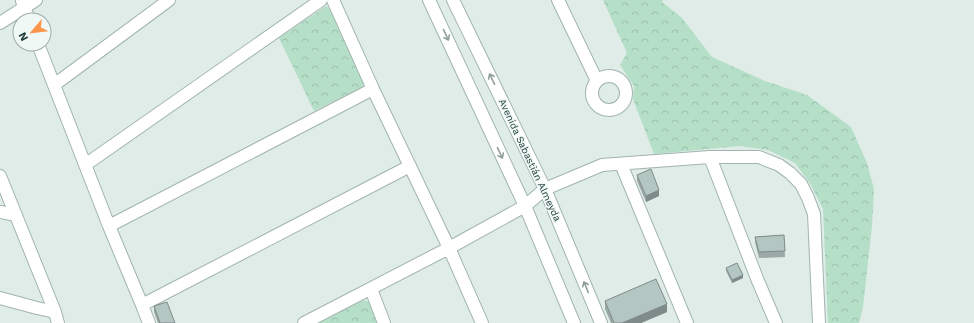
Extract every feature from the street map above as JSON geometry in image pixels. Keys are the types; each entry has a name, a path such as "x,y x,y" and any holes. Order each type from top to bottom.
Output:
{"street":[{"path":"0,23 23,4 36,0"},
{"path":"54,85 170,0"},
{"path":"86,165 321,0"},
{"path":"333,0 373,89 449,248 482,323"},
{"path":"429,0 525,206 574,323"},
{"name":"Avenida Sabastián Almeyda","path":"452,0 545,189 601,323"},
{"path":"558,0 596,81"},
{"path":"41,52 109,226 149,323"},
{"path":"109,226 373,89"},
{"path":"710,156 758,281 776,323"},
{"path":"304,323 449,248 525,206 545,189 602,166 710,156 760,157 779,165 801,184 814,214 820,323"},
{"path":"621,164 687,323"},
{"path":"142,305 410,166"},
{"path":"0,176 57,317"},
{"path":"0,212 16,215"},
{"path":"371,289 384,323"},
{"path":"0,298 37,308 57,317"}],"green space":[{"path":"603,0 663,0 662,2 682,18 712,57 765,81 807,95 851,127 867,163 874,189 872,226 863,307 859,323 828,323 823,209 811,185 795,163 768,150 740,146 654,154 633,99 634,86 620,65 627,53"},
{"path":"326,6 334,12 365,81 362,88 314,111 279,38"},
{"path":"360,300 364,300 371,304 380,323 313,323"}],"building":[{"path":"651,169 659,190 646,196 637,175"},
{"path":"784,235 785,251 759,252 755,237"},
{"path":"737,263 743,275 732,280 726,268"},
{"path":"656,279 667,304 622,323 614,323 605,301"},
{"path":"167,302 175,323 160,323 154,306"}]}
